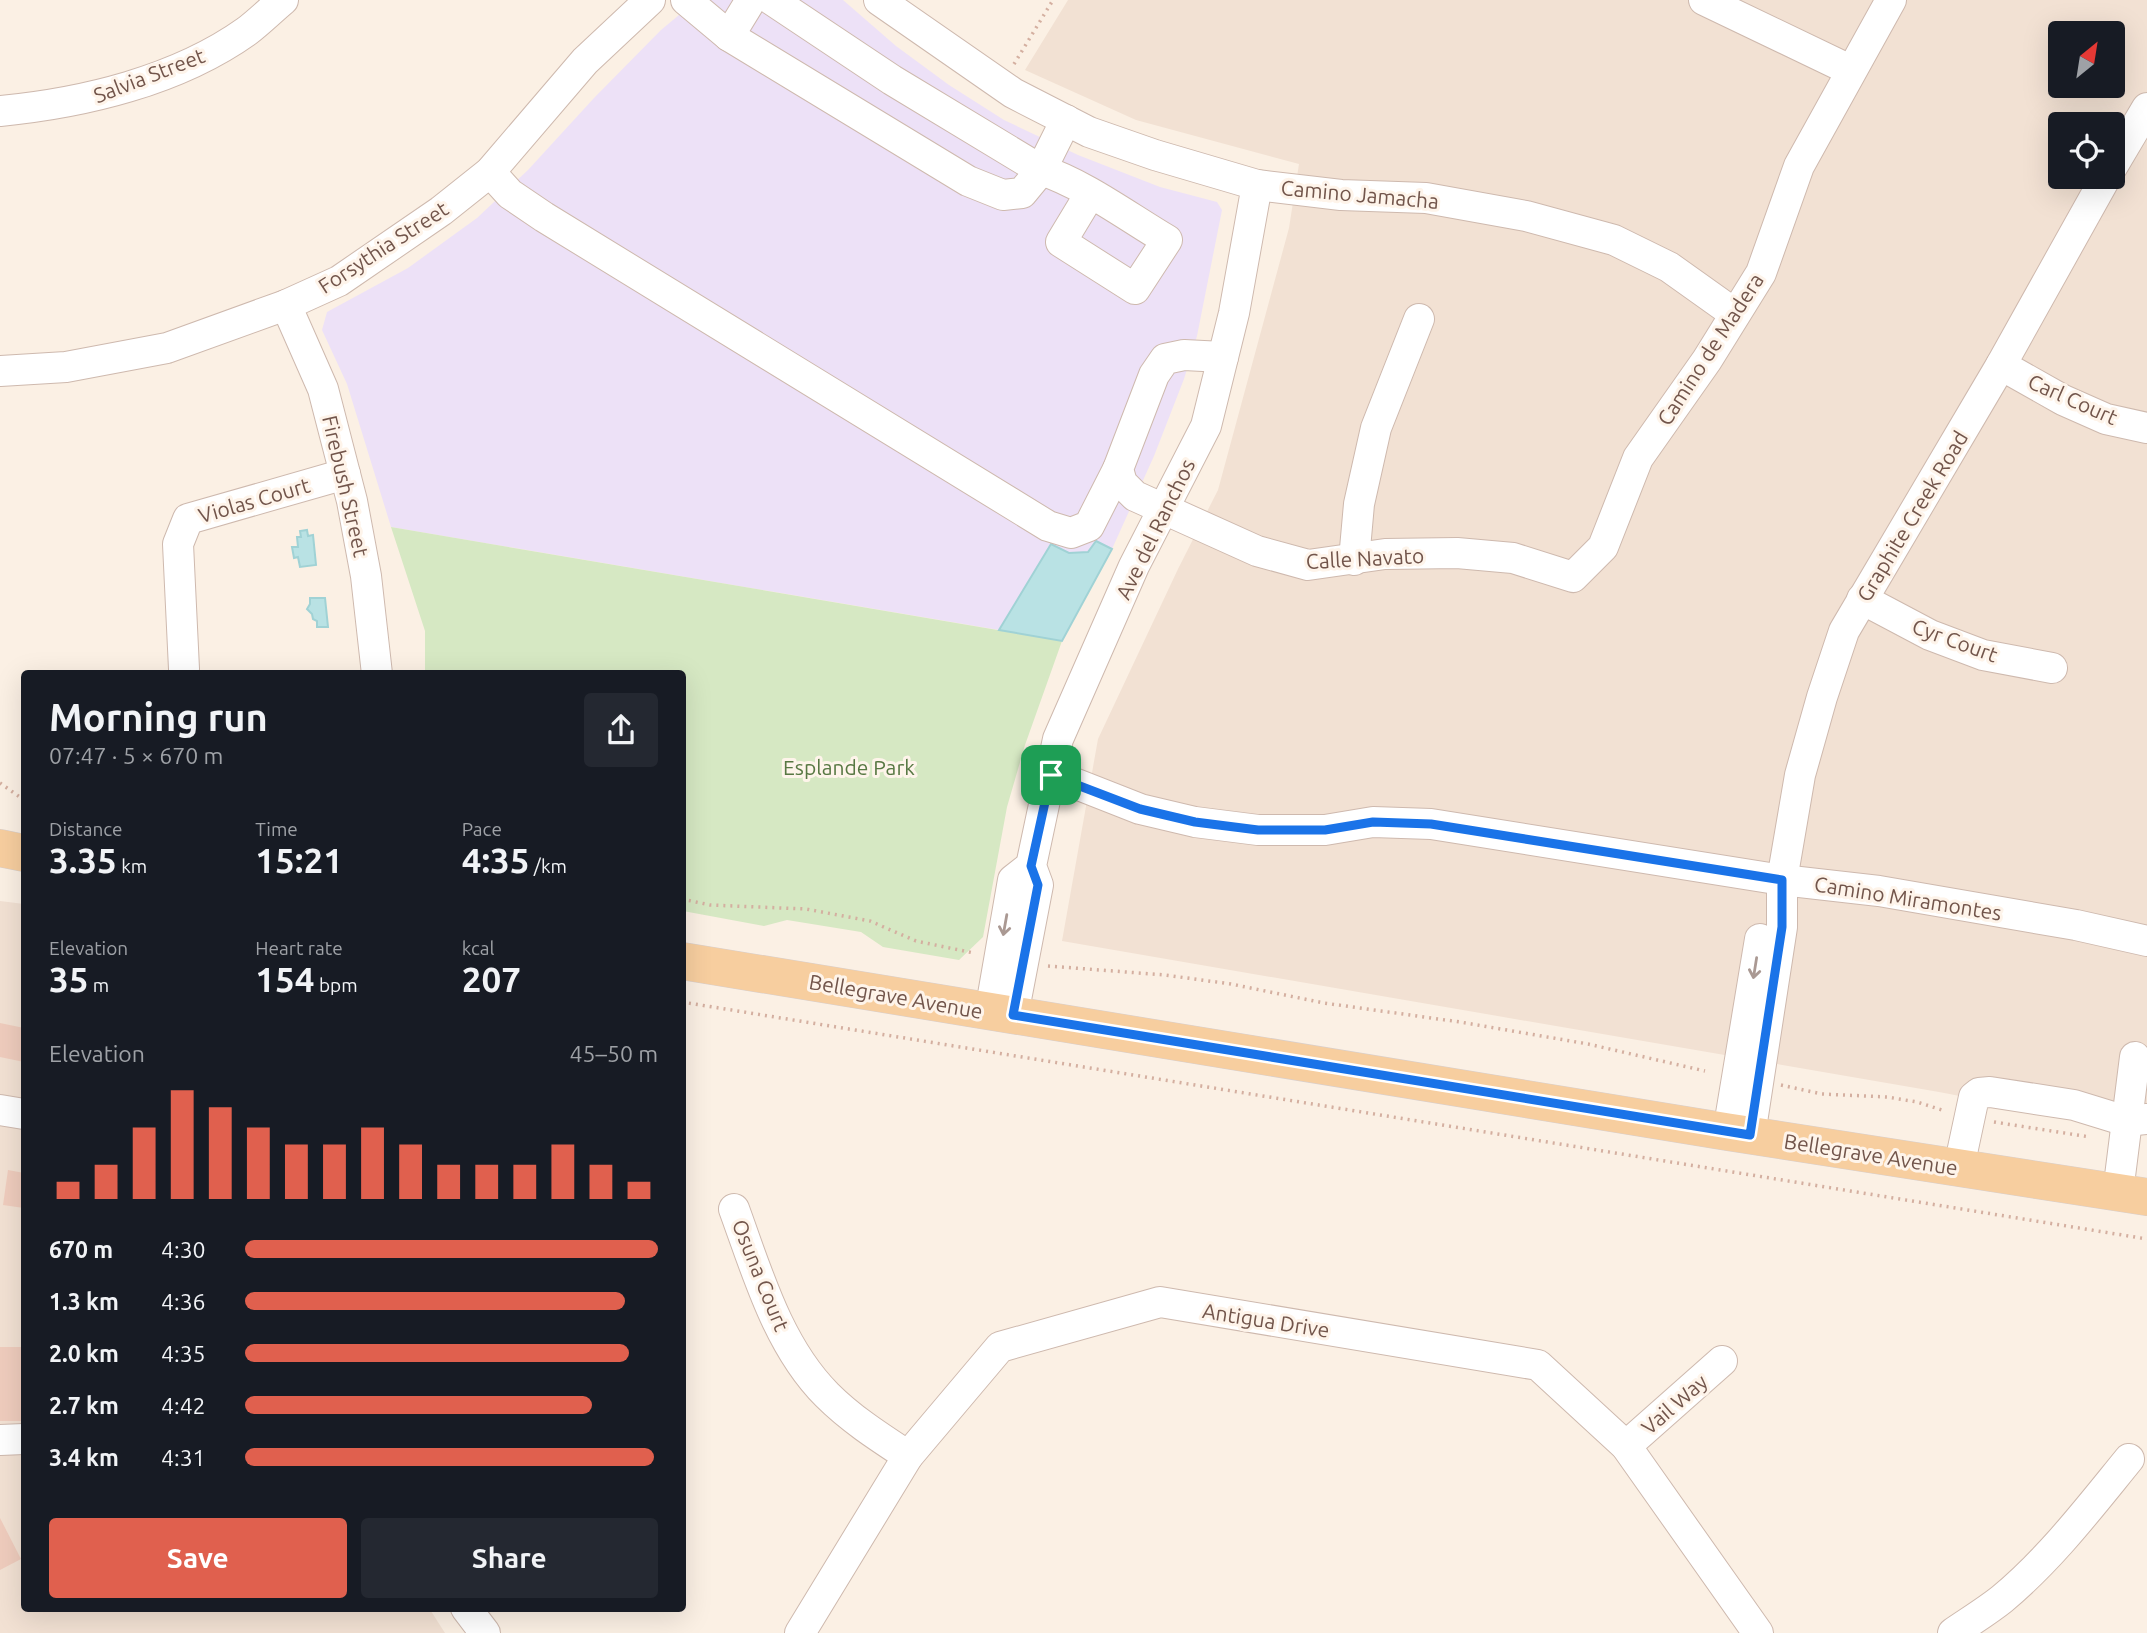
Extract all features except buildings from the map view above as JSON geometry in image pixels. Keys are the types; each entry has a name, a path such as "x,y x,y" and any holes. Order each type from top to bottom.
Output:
{"main road":[{"path":"0,848 21,852"},
{"name":"Bellegrave Avenue","path":"686,962 1739,1134 2133,1194"}],"street":[{"name":"Salvia Street","path":"0,111 86,99 141,82 198,59 246,31 283,0"},
{"name":"Forsythia Street","path":"0,371 66,367 167,348 286,305 350,274 442,211 490,172 585,61 650,0"},
{"path":"686,0 729,36 968,181 1003,195 1022,193 1041,170 1066,120"},
{"path":"729,36 751,0"},
{"path":"772,0 892,80 1041,170 1059,176 1090,194"},
{"name":"Camino Jamacha","path":"879,0 1013,93 1089,132 1155,155 1258,185 1340,195 1426,198 1526,216 1614,240 1669,267 1735,314"},
{"path":"1704,0 1850,70"},
{"name":"Camino de Madera","path":"1573,577 1603,547 1638,457 1707,360 1760,273 1799,166 1891,0"},
{"path":"2125,145 2147,108"},
{"path":"490,172 510,194 544,217 1048,526 1071,533 1089,526 1118,469 1154,375 1165,359 1184,355 1223,357"},
{"name":"Ave del Ranchos","path":"1001,1013 1013,880 1031,866 1058,738 1134,566 1206,426 1258,185"},
{"name":"Graphite Creek Road","path":"1739,1134 1782,927 1782,880 1800,775 1844,631 2001,365 2099,189"},
{"name":"Firebush Street","path":"286,305 323,389 345,474 366,576 377,670"},
{"path":"1354,561 1359,504 1372,440 1419,319"},
{"name":"Carl Court","path":"2001,365 2063,400 2106,419 2147,428"},
{"name":"Calle Navato","path":"1118,469 1122,483 1135,496 1257,551 1308,565 1385,555 1457,553 1513,558 1573,577"},
{"name":"Violas Court","path":"184,669 177,544 188,519 345,474"},
{"name":"Cyr Court","path":"1862,599 1930,635 1983,654 2052,668"},
{"name":"Camino Miramontes","path":"1051,775 1140,809 1195,822 1258,830 1325,830 1373,822 1431,824 1782,880 1879,891 2147,941"},
{"path":"2133,1194 2137,1120 2135,1057"},
{"path":"1959,1167 1974,1097 1979,1093 1990,1092 2074,1105 2137,1120"},
{"path":"0,1110 21,1114"},
{"name":"Osuna Court","path":"734,1209 775,1318 796,1354 824,1392 846,1413 908,1456"},
{"name":"Antigua Drive","path":"800,1633 908,1456 1000,1347 1160,1303 1538,1365 1626,1446 1758,1633"},
{"name":"Vail Way","path":"1626,1446 1722,1362"},
{"path":"0,1440 21,1439"},
{"path":"1953,1633 2000,1600 2032,1572 2062,1541 2129,1460"},
{"path":"469,1612 485,1633"}],"path":[{"path":"1013,66 1053,0"},
{"path":"0,783 21,798"},
{"path":"686,900 710,905 806,909 870,921 916,941 974,953"},
{"path":"1047,966 1165,975 1231,984 1324,1003 1588,1044 1705,1071"},
{"path":"686,1003 2147,1239"}],"shaded area":[{"path":"697,0 843,0 896,46 949,85 1004,120 1078,155 1160,187 1217,202 1222,210 1197,336 1184,379 1154,456 1112,549 1096,541 1088,552 1069,553 1051,544 999,630 391,527 347,384 322,330 327,312 408,268 477,218 528,170 661,30"},
{"path":"1068,0 2147,0 2147,1132 1939,1092 1062,941 1098,739 1218,490 1289,228 1299,164 1136,120 1025,70"},
{"path":"0,901 21,904 21,1612 432,1612 445,1633 0,1633"}],"green space":[{"name":"Esplande Park","path":"391,527 1062,641 1025,745 1007,807 983,937 959,960 883,947 861,932 787,920 764,926 686,912 686,670 425,670 425,631"}],"water":[{"path":"307,530 308,536 313,535 316,565 300,567 298,557 294,558 292,547 298,547 297,537 301,537 300,531"},
{"path":"1096,541 1112,549 1062,641 999,630 1051,544 1069,553 1088,552"},
{"path":"310,598 325,598 328,627 317,627 317,621 307,609"}],"route":[{"path":"1051,775 1140,809 1195,822 1258,830 1325,830 1373,822 1431,824 1782,880 1782,927 1750,1135 1013,1015 1038,885 1031,866 1051,775"}]}
